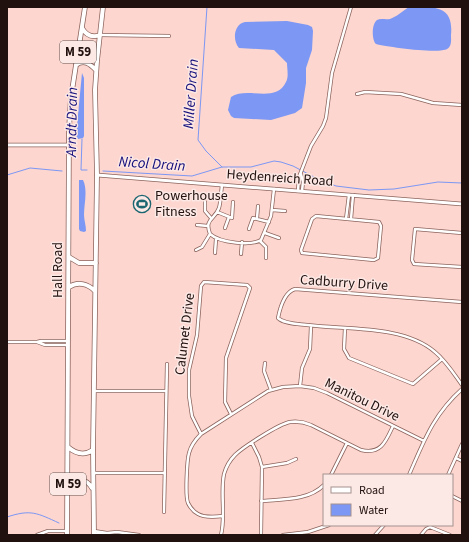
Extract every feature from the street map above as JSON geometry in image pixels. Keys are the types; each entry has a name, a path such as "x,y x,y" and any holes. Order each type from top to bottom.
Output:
{"highway":[{"name":"Hall Road","path":"67,533 69,145 71,104 85,7"},
{"name":"M 59","path":"94,534 93,450 97,175 95,106 96,70 103,7"},
{"path":"82,28 86,34 90,36 100,35"},
{"path":"76,65 86,62 96,70"},
{"path":"69,257 75,262 79,263 96,263"},
{"path":"69,287 75,284 85,284 95,291"},
{"path":"68,447 78,453 86,454 93,450"},
{"path":"68,484 73,480 86,481 90,484 93,491"}],"street":[{"path":"298,191 299,178 311,146 326,118 332,73 351,7"},
{"path":"100,35 169,36"},
{"path":"357,94 365,92 401,94 433,103 462,105"},
{"path":"7,145 69,145"},
{"path":"301,174 303,182 302,191"},
{"name":"Heydenreich Road","path":"97,175 462,204"},
{"path":"222,185 217,212 211,218 208,226 210,234 216,239 253,243 260,241 265,233 272,210 274,189"},
{"path":"346,219 349,195"},
{"path":"351,219 353,195"},
{"path":"205,202 205,211 211,218"},
{"path":"225,228 229,217 232,218 233,202"},
{"path":"257,218 258,206"},
{"path":"272,210 285,212"},
{"path":"217,212 229,217"},
{"path":"315,216 351,219 378,221 380,223 377,260 302,253 301,250 312,218 315,216"},
{"path":"249,229 253,218 269,222"},
{"path":"197,226 208,226"},
{"path":"462,233 415,229 412,260 414,263 462,267"},
{"path":"265,233 279,238"},
{"path":"196,250 202,247 210,234"},
{"path":"215,253 216,239"},
{"path":"260,241 266,247 266,258"},
{"path":"241,254 242,242"},
{"name":"Calumet Drive","path":"201,434 191,413 189,396 189,370 197,338 202,284 204,282 247,285 249,287 250,292 226,358 226,402 232,414"},
{"name":"Cadburry Drive","path":"311,326 292,323 278,318 286,295 290,291 301,289 462,302"},
{"path":"300,386 302,368 310,348 311,326 388,332 405,335 425,345 442,359 462,385"},
{"path":"345,328 344,349 349,358 413,384 442,359"},
{"path":"7,342 37,342 48,340 68,343"},
{"path":"48,340 48,345"},
{"path":"37,342 48,345 68,343"},
{"path":"265,363 264,371 271,390"},
{"path":"164,512 167,364"},
{"name":"Manitou Drive","path":"223,516 205,517 198,514 191,508 187,500 188,456 193,444 201,434 257,397 271,390 288,386 300,386 327,392 424,441"},
{"path":"409,474 430,427 452,398 462,389"},
{"path":"94,391 166,391"},
{"path":"221,535 223,516 223,482 226,468 235,454 252,443 283,424 298,422 311,425 361,450 366,451 380,448 385,442 393,426"},
{"path":"252,443 262,467 261,535"},
{"path":"332,474 347,443"},
{"path":"448,474 462,444"},
{"path":"456,458 462,461"},
{"path":"262,467 287,463 296,459"},
{"path":"93,473 165,473"},
{"path":"261,501 306,496 316,492 323,486"},
{"path":"453,496 462,501"},
{"path":"283,535 308,532 326,526"},
{"path":"375,535 383,526"},
{"path":"421,535 430,527 450,535"},
{"path":"37,535 48,531 67,533"},
{"path":"94,534 117,532 139,535"}],"water":[{"path":"409,7 440,9 445,13 449,18 451,25 451,43 449,48 434,51 376,44 373,32 375,22 380,19 392,18"},
{"path":"287,21 308,25 312,27 313,31 312,50 306,68 306,83 302,108 295,113 271,120 234,118 228,110 231,97 245,93 268,94 275,92 281,89 287,80 288,75 287,63 274,50 239,48 235,41 236,29 241,23 245,22"},
{"path":"82,73 84,78 84,136 83,138 78,139 76,136"},
{"path":"79,180 83,180 85,188 84,215 86,231 84,232 80,231 79,229"}],"waterway":[{"name":"Miller Drain","path":"207,7 198,140 206,151 222,167"},
{"name":"Arndt Drain","path":"82,139 81,170 87,170"},
{"name":"Miller Drain","path":"103,171 192,176 222,167 251,167 274,161 293,166 336,186 369,190 394,189 438,182 462,183"},
{"name":"Nicol Drain","path":"7,175 30,168 62,171"},
{"path":"7,517 22,513 34,513 59,523"}],"place":[{"name":"Powerhouse Fitness","path":"142,204"}]}
